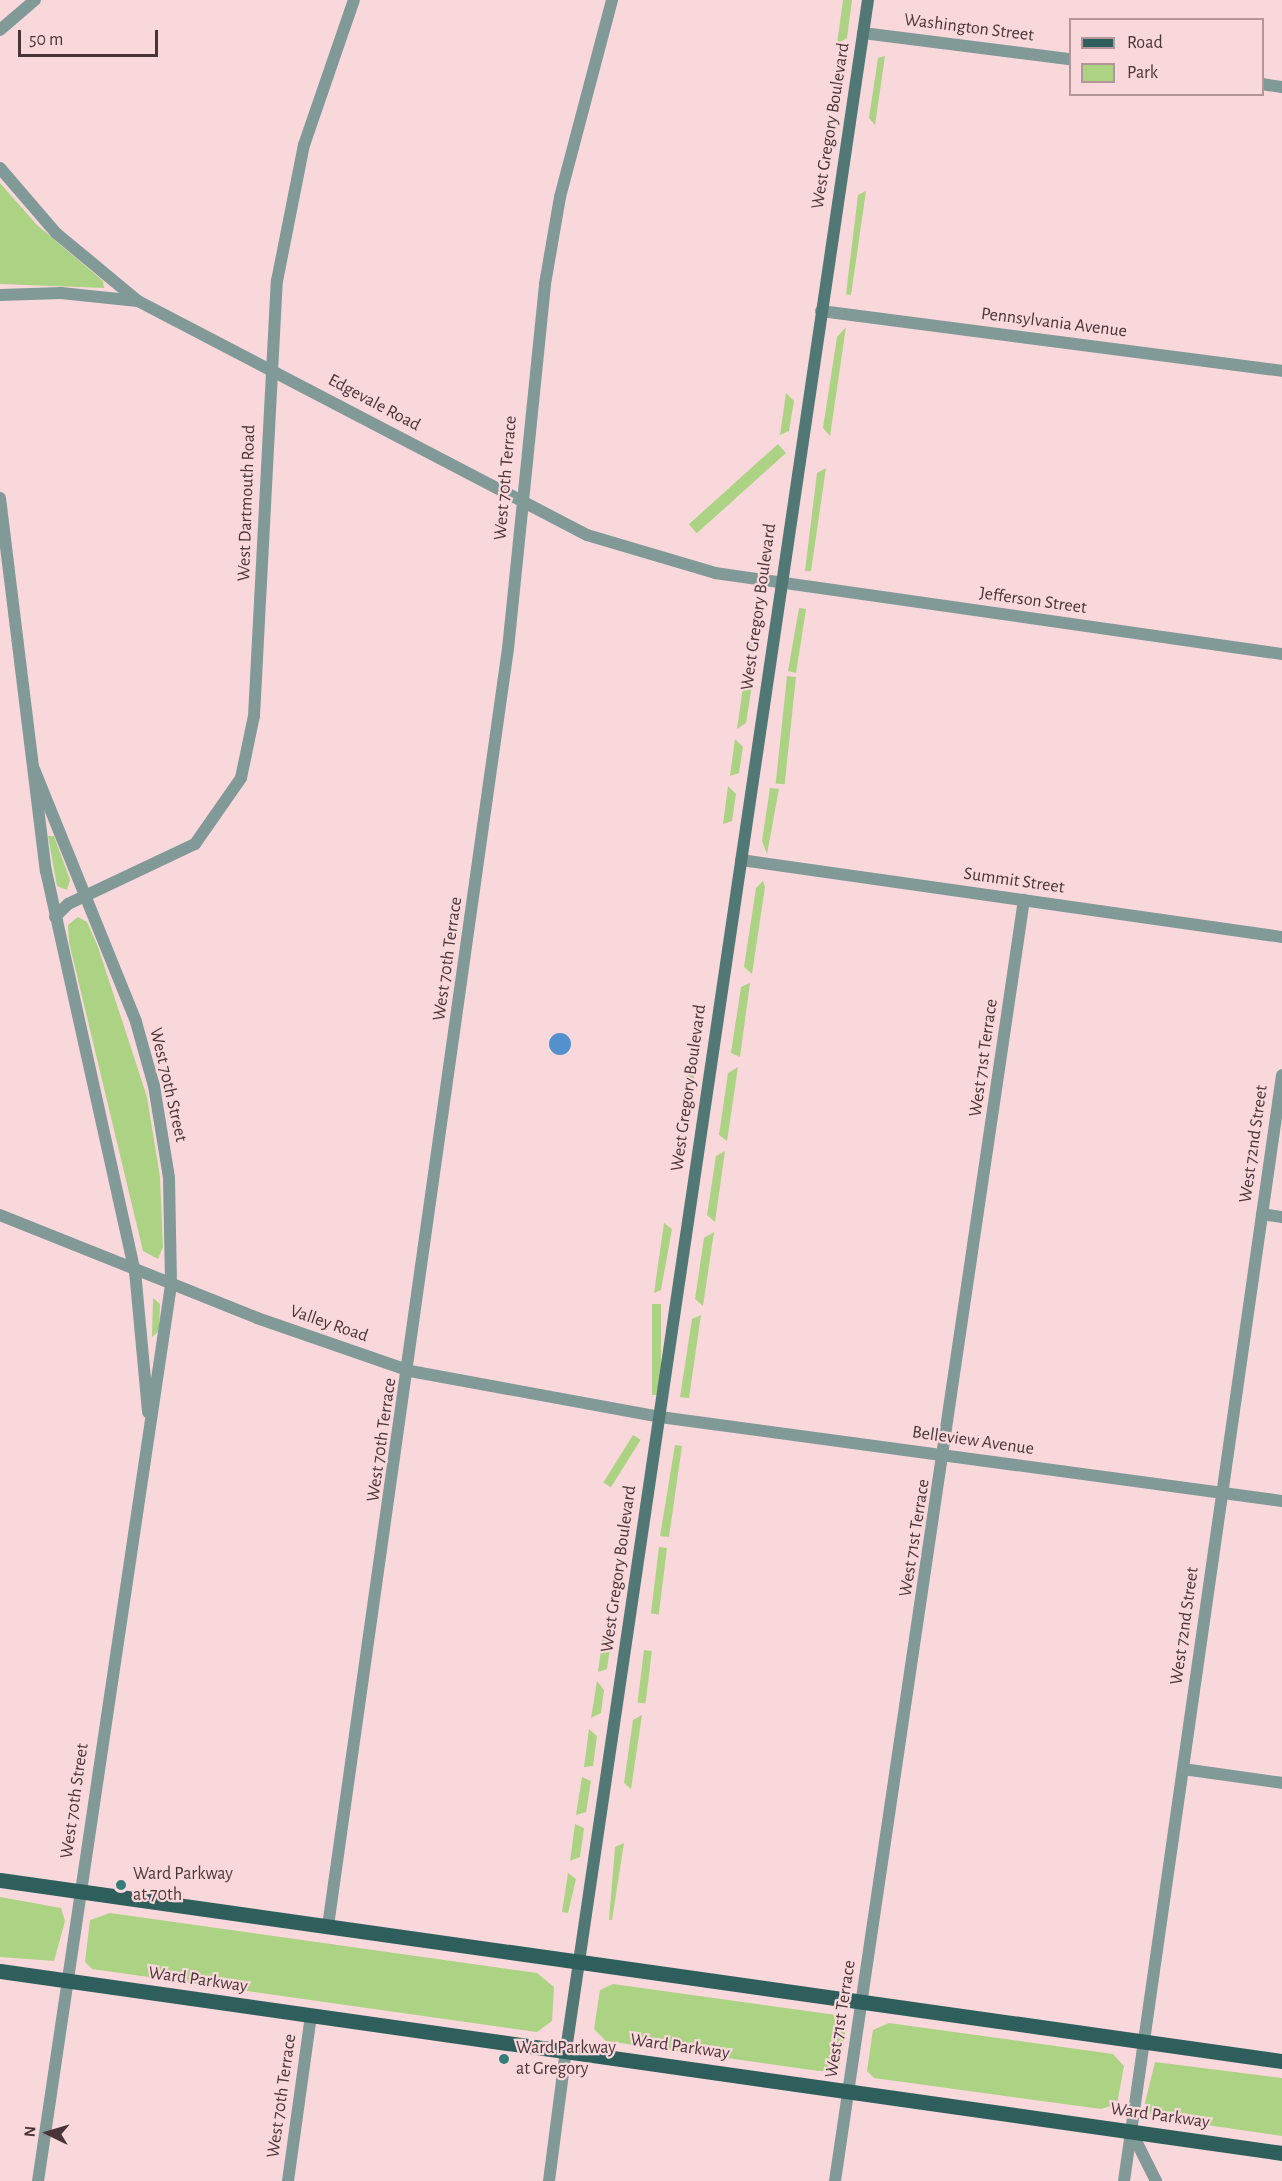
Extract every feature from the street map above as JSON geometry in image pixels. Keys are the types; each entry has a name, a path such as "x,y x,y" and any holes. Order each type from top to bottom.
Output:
{"main road":[{"name":"West Gregory Boulevard","path":"566,2050 780,584 868,0"},
{"path":"0,1880 1282,2061"},
{"name":"Ward Parkway","path":"0,1971 1282,2153"}],"street":[{"path":"0,30 35,0"},
{"name":"West Dartmouth Road","path":"55,917 87,895 195,844 240,778 254,716 269,366 290,202 354,0"},
{"name":"West 70th Terrace","path":"328,1926 410,1371 508,649 522,500 560,197 612,0"},
{"name":"Washington Street","path":"863,33 1069,59"},
{"path":"1264,84 1282,87"},
{"name":"Edgevale Road","path":"0,168 56,233 138,301 269,366 587,535 648,555 780,584"},
{"path":"0,295 61,293 138,301"},
{"name":"Pennsylvania Avenue","path":"821,311 1282,371"},
{"name":"West 70th Street","path":"0,498 55,917 135,1271 149,1425"},
{"name":"Jefferson Street","path":"780,584 1282,654"},
{"name":"West 70th Street","path":"34,769 87,895 136,1022 161,1121 171,1285 66,1980 38,2181"},
{"name":"Summit Street","path":"741,860 1282,937"},
{"name":"West 71st Terrace","path":"836,2181 946,1455 1024,900"},
{"name":"West 72nd Street","path":"1124,2181 1142,2042 1282,1075"},
{"path":"1262,1214 1282,1217"},
{"name":"Valley Road","path":"0,1215 171,1285 410,1371 660,1417"},
{"name":"Belleview Avenue","path":"660,1417 1282,1501"},
{"path":"1183,1768 1282,1783"},
{"name":"West 70th Terrace","path":"288,2181 311,2016"},
{"name":"West Gregory Boulevard","path":"549,2181 566,2050"},
{"path":"1131,2132 1156,2181"}],"green space":[{"path":"843,0 852,0 847,38 837,44"},
{"path":"885,56 875,125 869,118 878,58"},
{"path":"0,183 37,225 103,281 104,288 0,284"},
{"path":"866,191 851,295 846,294 858,195"},
{"path":"846,327 830,436 823,428 837,337"},
{"path":"786,393 794,401 789,431 780,435"},
{"path":"778,444 786,453 697,533 689,524"},
{"path":"826,468 811,571 805,571 817,473"},
{"path":"756,597 763,611 758,643 748,649"},
{"path":"799,608 806,609 796,673 788,671"},
{"path":"747,659 755,666 746,723 737,729"},
{"path":"787,676 796,677 785,784 776,783"},
{"path":"735,739 743,747 739,773 730,776"},
{"path":"728,786 736,794 732,821 723,824"},
{"path":"770,788 779,789 767,854 762,841"},
{"path":"48,836 54,836 70,880 67,890 57,886"},
{"path":"763,881 765,887 752,974 744,967 756,888"},
{"path":"78,917 87,922 98,947 147,1097 160,1177 163,1247 158,1259 143,1251 69,942 68,925"},
{"path":"750,983 740,1057 731,1053 741,987"},
{"path":"695,1012 703,1019 694,1078 685,1082"},
{"path":"738,1067 727,1141 719,1135 728,1073"},
{"path":"725,1151 715,1222 707,1215 716,1156"},
{"path":"664,1223 672,1229 661,1290 654,1293"},
{"path":"714,1232 703,1306 695,1299 704,1238"},
{"path":"153,1298 160,1304 159,1331 152,1337"},
{"path":"652,1304 661,1304 661,1395 652,1395"},
{"path":"701,1315 689,1398 680,1397 692,1319"},
{"path":"633,1435 641,1440 611,1487 603,1482"},
{"path":"675,1445 682,1446 669,1537 660,1536"},
{"path":"659,1547 667,1548 659,1614 651,1614"},
{"path":"603,1634 611,1641 607,1669 598,1672"},
{"path":"644,1650 652,1651 645,1704 638,1703"},
{"path":"597,1681 604,1690 601,1713 591,1718"},
{"path":"642,1715 631,1789 624,1783 633,1720"},
{"path":"589,1729 597,1736 593,1766 584,1767"},
{"path":"582,1777 591,1781 586,1812 576,1815"},
{"path":"575,1824 584,1828 580,1857 570,1861"},
{"path":"624,1843 612,1920 609,1920 615,1847"},
{"path":"568,1873 576,1879 568,1913 562,1912"},
{"path":"0,1897 61,1908 65,1921 54,1961 0,1957"},
{"path":"110,1913 537,1973 554,1987 552,2021 537,2032 92,1969 85,1962 90,1920"},
{"path":"613,1984 836,2015 846,2027 840,2064 834,2071 819,2071 606,2041 594,2029 600,1990"},
{"path":"889,2023 1113,2054 1124,2066 1117,2104 1101,2109 874,2078 867,2071 873,2030"},
{"path":"1155,2062 1282,2078 1282,2136 1152,2117 1145,2103"}],"water":[{"path":"560,1033 568,1036 571,1044 568,1052 560,1055 552,1052 549,1044 552,1036"}],"place":[{"name":"Ward Parkway at 70th","path":"121,1885"},
{"name":"Ward Parkway at Gregory","path":"504,2059"}]}
